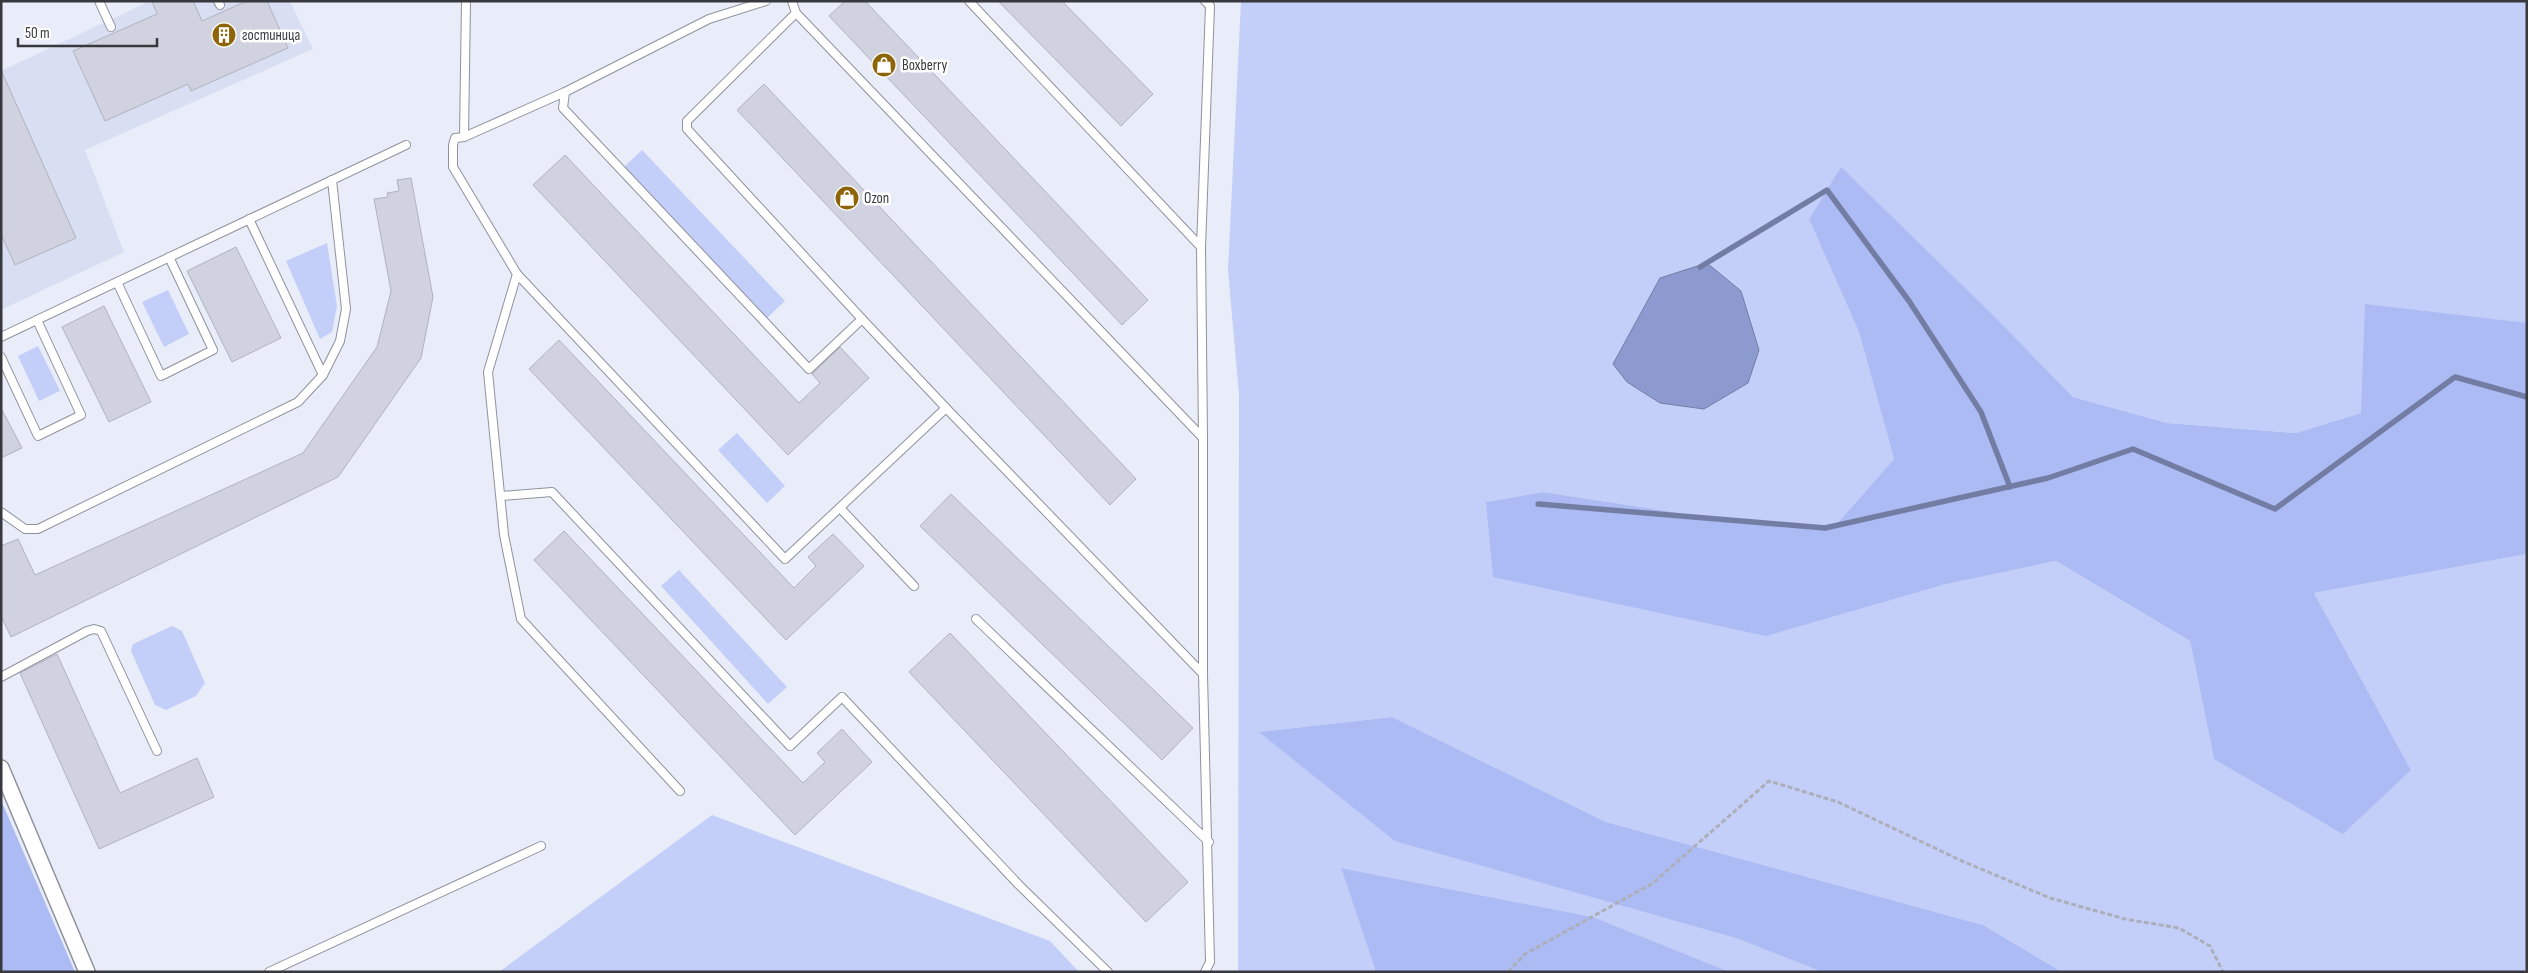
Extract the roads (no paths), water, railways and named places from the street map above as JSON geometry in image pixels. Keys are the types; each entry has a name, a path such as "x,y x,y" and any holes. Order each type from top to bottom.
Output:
{"street":[{"path":"1,768 87,972"}],"lane":[{"path":"99,1 112,26"},
{"path":"464,136 466,1"},
{"path":"766,1 709,19 565,92 464,136 455,138 453,145 453,167 517,274 785,559 946,408"},
{"path":"792,1 796,13 1203,438"},
{"path":"969,1 1201,248"},
{"path":"1205,972 1210,962 1209,842 1203,674 1201,248 1208,3"},
{"path":"796,13 688,121 687,129 946,408 1203,674"},
{"path":"565,92 563,108 809,369 862,319"},
{"path":"1,337 406,145"},
{"path":"1,512 25,529 38,529 298,402 323,375 340,341 346,309 332,180"},
{"path":"249,219 323,375"},
{"path":"117,282 161,376 213,350 169,257"},
{"path":"517,274 488,372 504,535 521,619 680,791"},
{"path":"1,358 38,436 82,415 37,320"},
{"path":"501,496 552,492 790,746 842,698 1019,885 1108,972"},
{"path":"840,508 914,586"},
{"path":"976,619 1209,842"},
{"path":"1,677 87,631 94,629 101,631 157,751"},
{"path":"269,972 541,846"}],"waterway":[{"path":"1700,267 1827,190 1909,301 1981,412 2010,487"},
{"path":"1538,504 1825,528 2048,478 2133,449 2275,509 2455,377 2527,397"}],"place":[{"name":"гостиница","path":"224,35"},
{"name":"Boxberry","path":"884,65"},
{"name":"Ozon","path":"847,198"}]}
